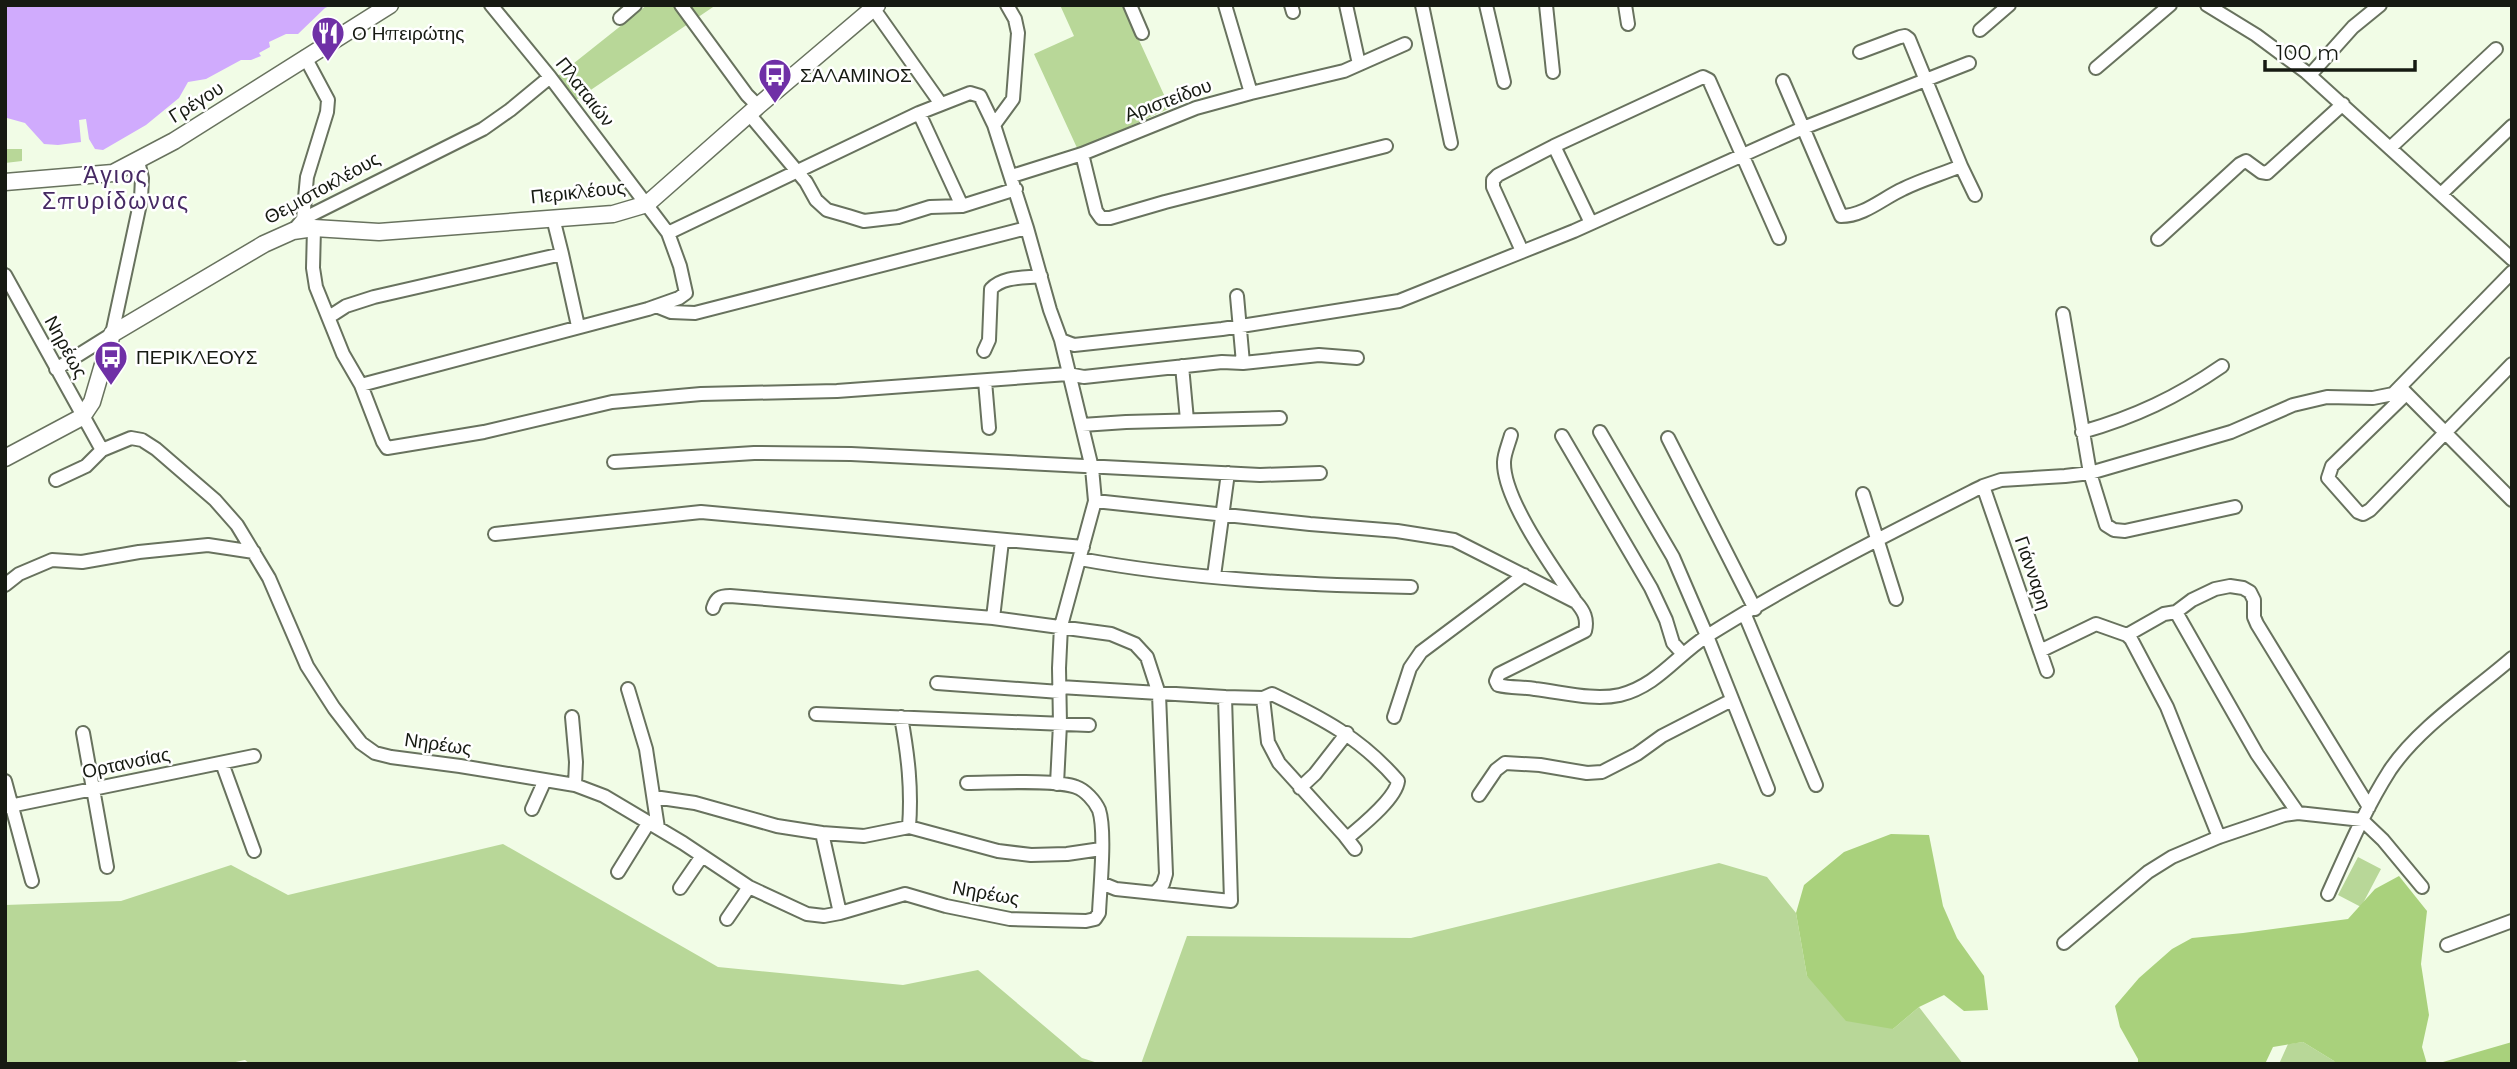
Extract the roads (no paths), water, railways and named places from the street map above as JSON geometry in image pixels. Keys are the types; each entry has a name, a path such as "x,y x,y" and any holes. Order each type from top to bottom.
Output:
{"main road":[{"name":"Γρέγου","path":"5,182 113,173 138,161 390,5"},
{"name":"Περικλέους","path":"303,226 379,232 613,214 647,204 874,6"},
{"name":"Θεμιστοκλέους","path":"112,334 264,244 303,226"},
{"path":"5,458 82,418 92,402 112,334"}],"street":[{"name":"Πλαταιών","path":"491,5 550,77 668,233 686,293 656,306"},
{"path":"620,18 635,5"},
{"path":"681,5 817,200 827,210 864,221 898,217 930,207 962,206 1016,189"},
{"path":"994,125 1013,99 1018,33 1016,19 1007,5"},
{"path":"1130,5 1142,33"},
{"path":"1225,5 1251,93"},
{"path":"1346,5 1359,64"},
{"path":"1422,5 1451,143"},
{"path":"1486,5 1504,82"},
{"path":"1546,5 1553,72"},
{"path":"1625,5 1628,24"},
{"path":"1980,30 2009,5"},
{"path":"2096,68 2170,5"},
{"path":"2207,5 2256,35 2310,75 2512,259"},
{"path":"2310,75 2353,27 2379,5"},
{"path":"874,6 941,103"},
{"path":"1860,52 1905,36 1909,39 1975,195"},
{"name":"Αριστείδου","path":"1012,176 1082,154 1196,108 1330,75 1405,44"},
{"path":"2390,148 2496,49"},
{"path":"305,57 328,100 307,177 303,226 316,286 343,354 360,385 387,448 525,423 612,402 701,394 836,391 1068,374 1084,377 1319,355 1357,358"},
{"path":"1061,340 1074,345 1238,327 1399,301 1591,223 1803,128 1969,63"},
{"name":"Θεμιστοκλέους","path":"303,226 483,129 550,77"},
{"path":"1522,251 1493,187 1493,180 1498,174 1703,77 1709,80 1779,238"},
{"path":"1783,81 1841,216 1848,216 1903,189 1961,166"},
{"path":"668,233 941,103 970,93 980,96 994,125 1016,189 1061,340 1092,468 1095,501 1061,626 1057,784"},
{"path":"2158,239 2240,164 2246,161 2261,172 2267,173 2343,104"},
{"path":"919,113 962,206"},
{"path":"2441,194 2512,126"},
{"path":"1082,154 1096,211 1101,218 1110,218 1386,146"},
{"path":"1554,146 1591,223"},
{"path":"56,369 112,334 141,199 142,178 138,161"},
{"path":"554,218 578,326"},
{"path":"360,385 656,306 671,312 695,313 1027,228"},
{"path":"329,317 346,306 374,297 562,254"},
{"path":"2512,272 2332,466 2328,478 2358,512 2363,514 2370,510 2512,364"},
{"name":"Νηρέως","path":"5,275 10,299 56,369 102,450 131,438 142,440 215,500 237,525 269,578 307,666 361,743 375,753 575,785 604,796 749,887 807,914 824,916 840,913 905,894 946,906 1010,919 1086,921 1095,919 1099,913 1101,883"},
{"path":"984,351 989,340 991,289 996,283 1010,279 1041,276"},
{"path":"1237,296 1242,363"},
{"path":"2063,314 2090,472 2106,525 2114,530 2125,531 2235,507"},
{"path":"1182,366 1186,420"},
{"path":"2082,432 2119,421 2187,391 2222,366"},
{"path":"985,380 989,428"},
{"path":"2403,391 2512,500"},
{"path":"1511,435 1504,462 1508,483 1517,506 1584,612 1587,624 1585,631 1579,636 1499,674 1496,681 1498,685 1602,697 1621,694 1658,677 1673,665 1682,653 1707,636 1830,564 1983,486 2001,480 2090,472 2231,432 2292,405 2328,397 2385,397 2403,391"},
{"path":"1083,425 1280,418"},
{"path":"1600,432 1673,558 1768,789"},
{"path":"1562,436 1651,588 1673,643 1682,653"},
{"path":"1668,438 1750,612 1816,785"},
{"path":"56,480 86,466 102,450"},
{"path":"614,462 754,453 851,454 1260,475 1320,473"},
{"path":"1214,576 1228,473"},
{"name":"Γιάνναρη","path":"1983,486 2047,671"},
{"path":"1863,494 1896,599"},
{"path":"1095,501 1397,531 1454,540 1576,602"},
{"path":"495,534 701,512 1002,541 1082,553 1150,572 1296,584 1410,587"},
{"path":"993,618 1002,541"},
{"path":"5,585 19,574 52,560 82,562 139,552 208,545 254,552"},
{"path":"1394,717 1410,668 1420,652 1524,575"},
{"path":"2127,635 2216,589 2230,586 2250,592 2254,600 2257,624 2369,807"},
{"path":"713,608 715,600 721,596 730,596 993,618 1111,634 1135,644 1147,657 1159,694 1166,874 1163,884 1155,893"},
{"path":"2175,612 2257,754 2298,813"},
{"path":"2040,651 2096,624 2127,635 2167,707 2219,837"},
{"path":"2328,894 2362,820 2391,769 2420,736 2512,658"},
{"path":"937,683 1225,697 1263,698 1272,694 1347,733 1373,754 1398,781 1391,796 1351,835 1345,836"},
{"path":"618,872 653,825 654,797 646,749 628,689"},
{"path":"967,783 1057,784 1076,787 1090,797 1098,808 1101,824 1101,883 1116,889 1231,901 1225,697"},
{"path":"1263,698 1268,742 1279,763 1355,849"},
{"path":"1479,795 1496,770 1505,763 1539,765 1587,773 1602,772 1637,754 1662,736 1732,700"},
{"path":"816,714 1089,725"},
{"path":"572,717 575,785"},
{"path":"901,717 909,765 909,827"},
{"path":"83,733 107,867"},
{"path":"1300,788 1315,774 1347,733"},
{"name":"Ορτανσίας","path":"8,807 254,756"},
{"path":"222,763 254,851"},
{"path":"532,809 545,780"},
{"path":"5,781 8,807 32,881"},
{"path":"654,797 695,803 777,826 822,833 864,836 909,827 998,851 1031,855 1101,849"},
{"path":"2064,943 2148,872 2172,857 2219,837 2284,815 2298,813 2362,820 2383,840 2422,887"},
{"path":"822,833 840,913"},
{"path":"680,888 702,856"},
{"path":"727,919 749,887"},
{"path":"2446,945 2512,921"}],"place":[{"name":"Ο Ηπειρώτης","path":"328,63"},
{"name":"ΣΑΛΑΜΙΝΟΣ","path":"775,105"},
{"name":"ΠΕΡΙΚΛΕΟΥΣ","path":"111,387"}],"district":[{"name":"Άγιος Σπυρίδωνας","path":"116,188"}]}
